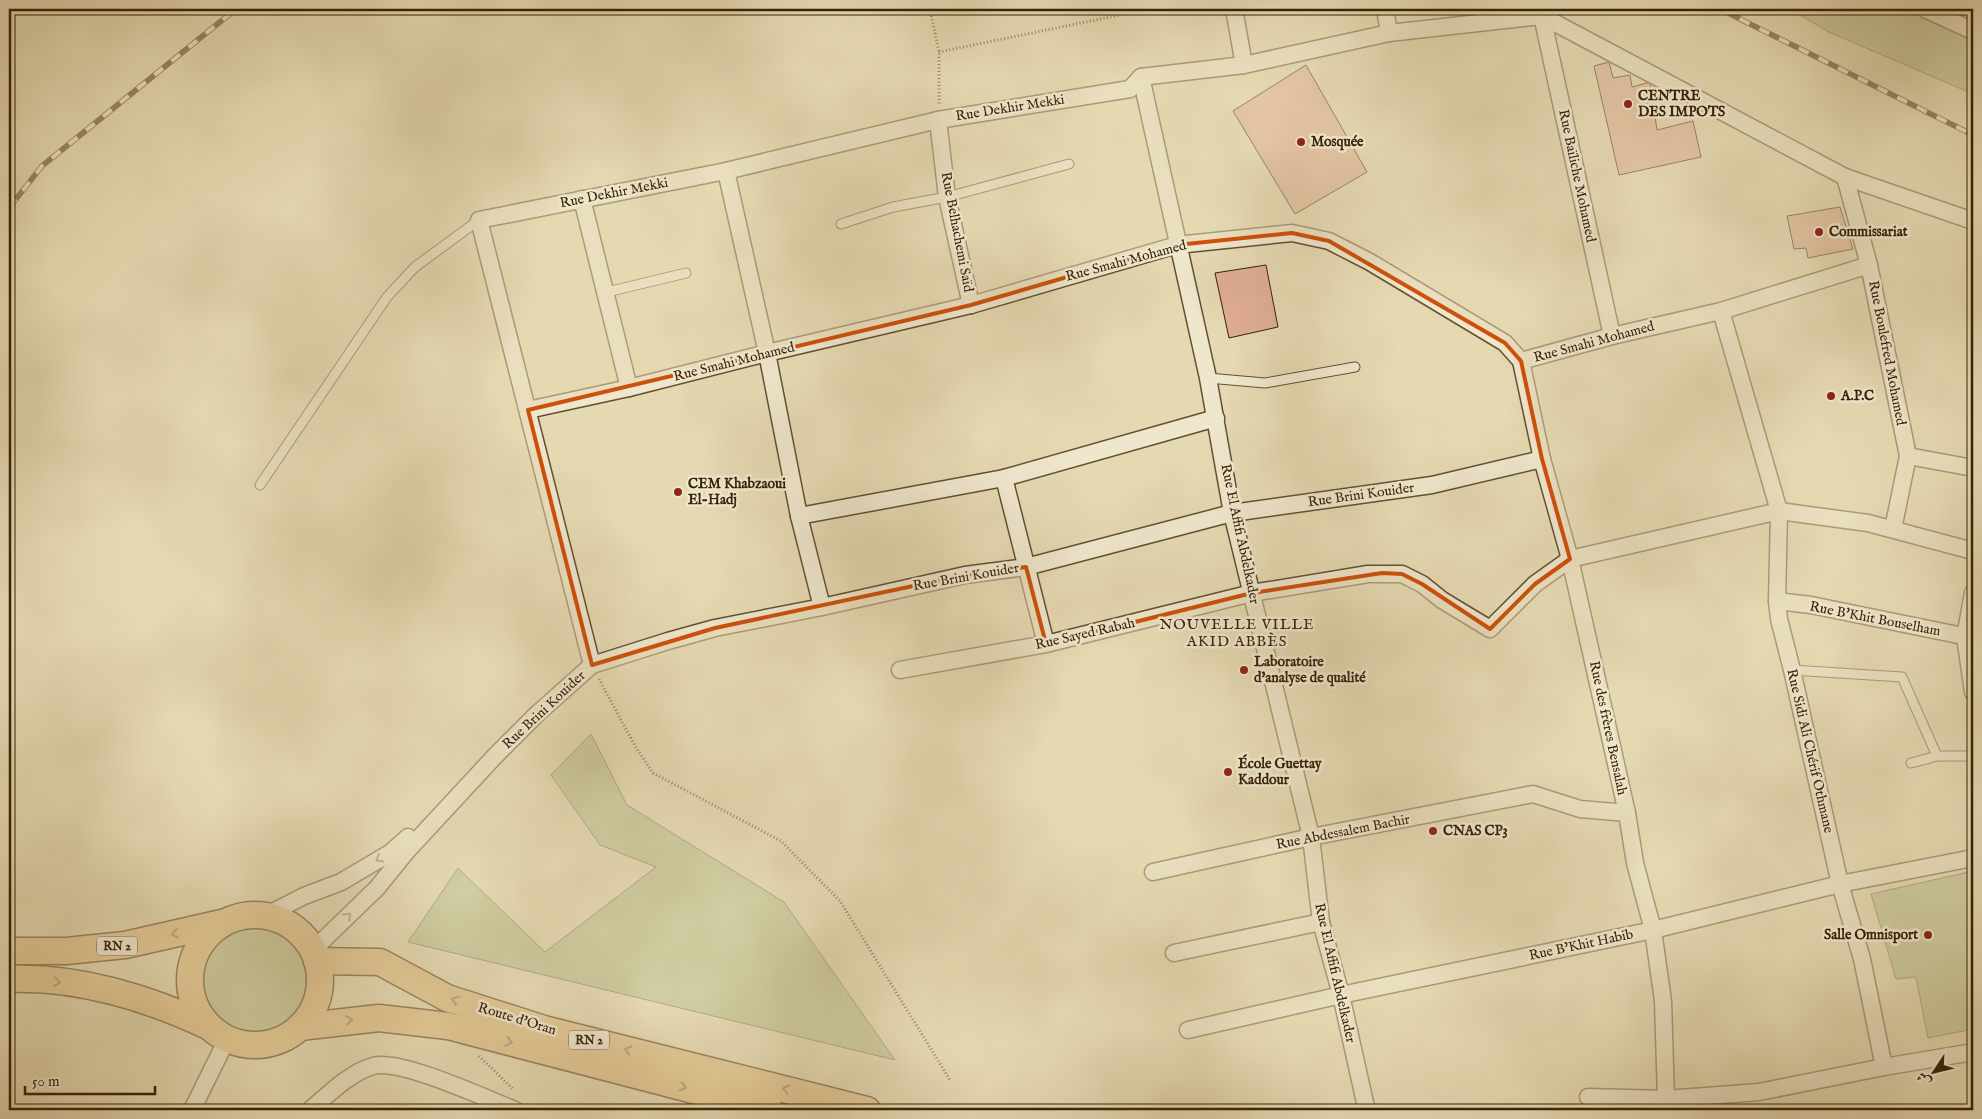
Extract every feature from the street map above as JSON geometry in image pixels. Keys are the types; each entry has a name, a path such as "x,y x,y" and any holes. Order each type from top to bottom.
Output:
{"main road":[{"path":"9,978 81,985 124,994 179,1013 218,1033 246,1045 265,1045 284,1039 300,1027 312,1013 318,996 320,979 315,955 304,937 293,927 280,920 250,915 236,917 223,923 207,936 196,952 190,972 191,992 198,1011 218,1033"},
{"name":"RN 2","path":"9,951 66,951 125,945 223,923"},
{"name":"Route d'Oran","path":"315,955 380,962 447,998 544,1029 867,1110"},
{"name":"Route d'Oran","path":"300,1027 379,1018 448,1026 770,1110"}],"street":[{"path":"1234,9 1244,65"},
{"path":"1385,9 1389,33"},
{"path":"1926,9 1973,31"},
{"path":"1542,16 1845,178 1973,221"},
{"name":"Rue Dekhir Mekki","path":"479,220 726,171 938,120 1130,89 1140,77 1244,65 1389,33 1542,16"},
{"name":"Rue Baïliche Mohamed","path":"1542,16 1612,336"},
{"name":"Rue El Affifi Abdelkader","path":"1140,77 1208,378 1232,513 1311,838 1321,922 1341,995 1366,1107"},
{"name":"Rue Belhachemi Saïd","path":"938,120 947,197 971,305"},
{"path":"726,171 799,516 822,607"},
{"name":"Rue Boulefred Mohamed","path":"1845,178 1869,265 1908,456 1893,529"},
{"path":"582,199 630,388"},
{"path":"479,220 592,665"},
{"name":"Rue Smahi Mohamed","path":"528,410 630,388 766,353 971,305 1177,245 1292,233 1329,241 1370,262 1506,343 1521,361 1612,336 1721,310 1869,265"},
{"name":"Rue Sidi Ali Chérif Othmane","path":"1721,310 1779,512 1777,601 1779,619 1840,884 1862,959 1884,1067"},
{"name":"Rue des frères Bensalah","path":"1521,361 1542,459 1570,559 1627,813 1636,863 1653,930 1663,1001 1666,1099"},
{"path":"799,516 1004,478 1216,418"},
{"path":"1908,456 1973,468"},
{"name":"Rue Brini Kouider","path":"445,808 523,728 592,665 706,631 965,575 1026,566 1232,513 1432,485 1542,459"},
{"path":"1004,478 1046,644"},
{"path":"1570,559 1779,512 1868,523 1973,551"},
{"name":"Rue Sayed Rabah","path":"900,670 1046,644 1252,593 1368,574 1402,574 1422,584 1442,600 1490,629 1535,584 1570,559"},
{"path":"1973,593 1969,638 1973,692"},
{"name":"Rue B'Khit Bouselham","path":"1777,601 1811,605 1969,638"},
{"name":"Rue Abdessalem Bachir","path":"1153,872 1311,838 1533,794 1580,809 1627,813"},
{"path":"265,916 304,896 341,882 382,858 445,808"},
{"path":"315,955 377,888 445,808"},
{"name":"Rue B'Khit Habib","path":"1188,1030 1341,995 1653,930 1840,884 1973,858"},
{"path":"1174,953 1321,922"},
{"path":"192,1110 218,1033"},
{"path":"1588,1097 1666,1099 1759,1092 1884,1067 1973,1052"},
{"path":"310,1110 353,1076 373,1066 390,1066 517,1103"}],"lane":[{"path":"841,224 893,207 947,197 1069,164"},
{"path":"260,485 387,297 415,267 479,220"},
{"path":"607,292 686,273"},
{"path":"1208,378 1265,383 1355,367"},
{"path":"1792,670 1902,677 1937,756"},
{"path":"1911,764 1937,756 1973,756"}],"path":[{"path":"930,9 939,52 938,120"},
{"path":"939,52 1149,9"},
{"path":"592,665 635,746 653,773 782,842 840,901 950,1080"},
{"path":"477,1054 517,1103"}],"highlighted area":[{"path":"1292,233 1329,241 1505,343 1521,361 1542,459 1570,559 1535,584 1490,629 1422,584 1402,574 1382,573 1252,593 1046,644 1026,567 965,575 715,628 592,665 528,410 971,305 1177,245"}],"green space":[{"path":"1790,9 1973,9 1973,94 1829,32"},
{"path":"591,734 627,805 784,902 895,1060 408,942 458,868 545,952 656,867 600,845 551,775"},
{"name":"Salle Omnisport","path":"1973,871 1973,1029 1928,1038 1916,977 1896,979 1871,894"},
{"path":"255,928 275,932 284,936 292,943 299,951 303,960 307,980 303,1000 299,1009 292,1017 284,1024 275,1028 255,1032 235,1028 226,1024 218,1017 211,1009 207,1000 203,980 207,960 211,951 218,943 226,936 235,932"}],"building":[{"name":"CENTRE DES IMPOTS","path":"1609,62 1613,78 1630,75 1632,87 1650,82 1657,130 1693,121 1701,157 1619,175 1594,66"},
{"name":"Mosquée","path":"1306,65 1367,172 1295,214 1233,111"},
{"name":"Commissariat","path":"1840,207 1853,249 1808,258 1806,248 1794,249 1787,216"},
{"path":"1266,265 1278,327 1229,338 1215,273"}],"railway":[{"path":"9,208 42,166 236,9"},
{"path":"1720,9 1973,135"}],"place":[{"name":"CENTRE DES IMPOTS","path":"1628,104"},
{"name":"Mosquée","path":"1301,142"},
{"name":"Commissariat","path":"1819,232"},
{"name":"A.P.C","path":"1831,396"},
{"name":"CEM Khabzaoui El-Hadj","path":"678,492"},
{"name":"Laboratoire d'analyse de qualité","path":"1244,670"},
{"name":"École Guettay Kaddour","path":"1228,772"},
{"name":"CNAS CP3","path":"1433,831"},
{"name":"Salle Omnisport","path":"1928,935"}],"district":[{"name":"NOUVELLE VILLE AKID ABBÈS","path":"1237,632"}]}
